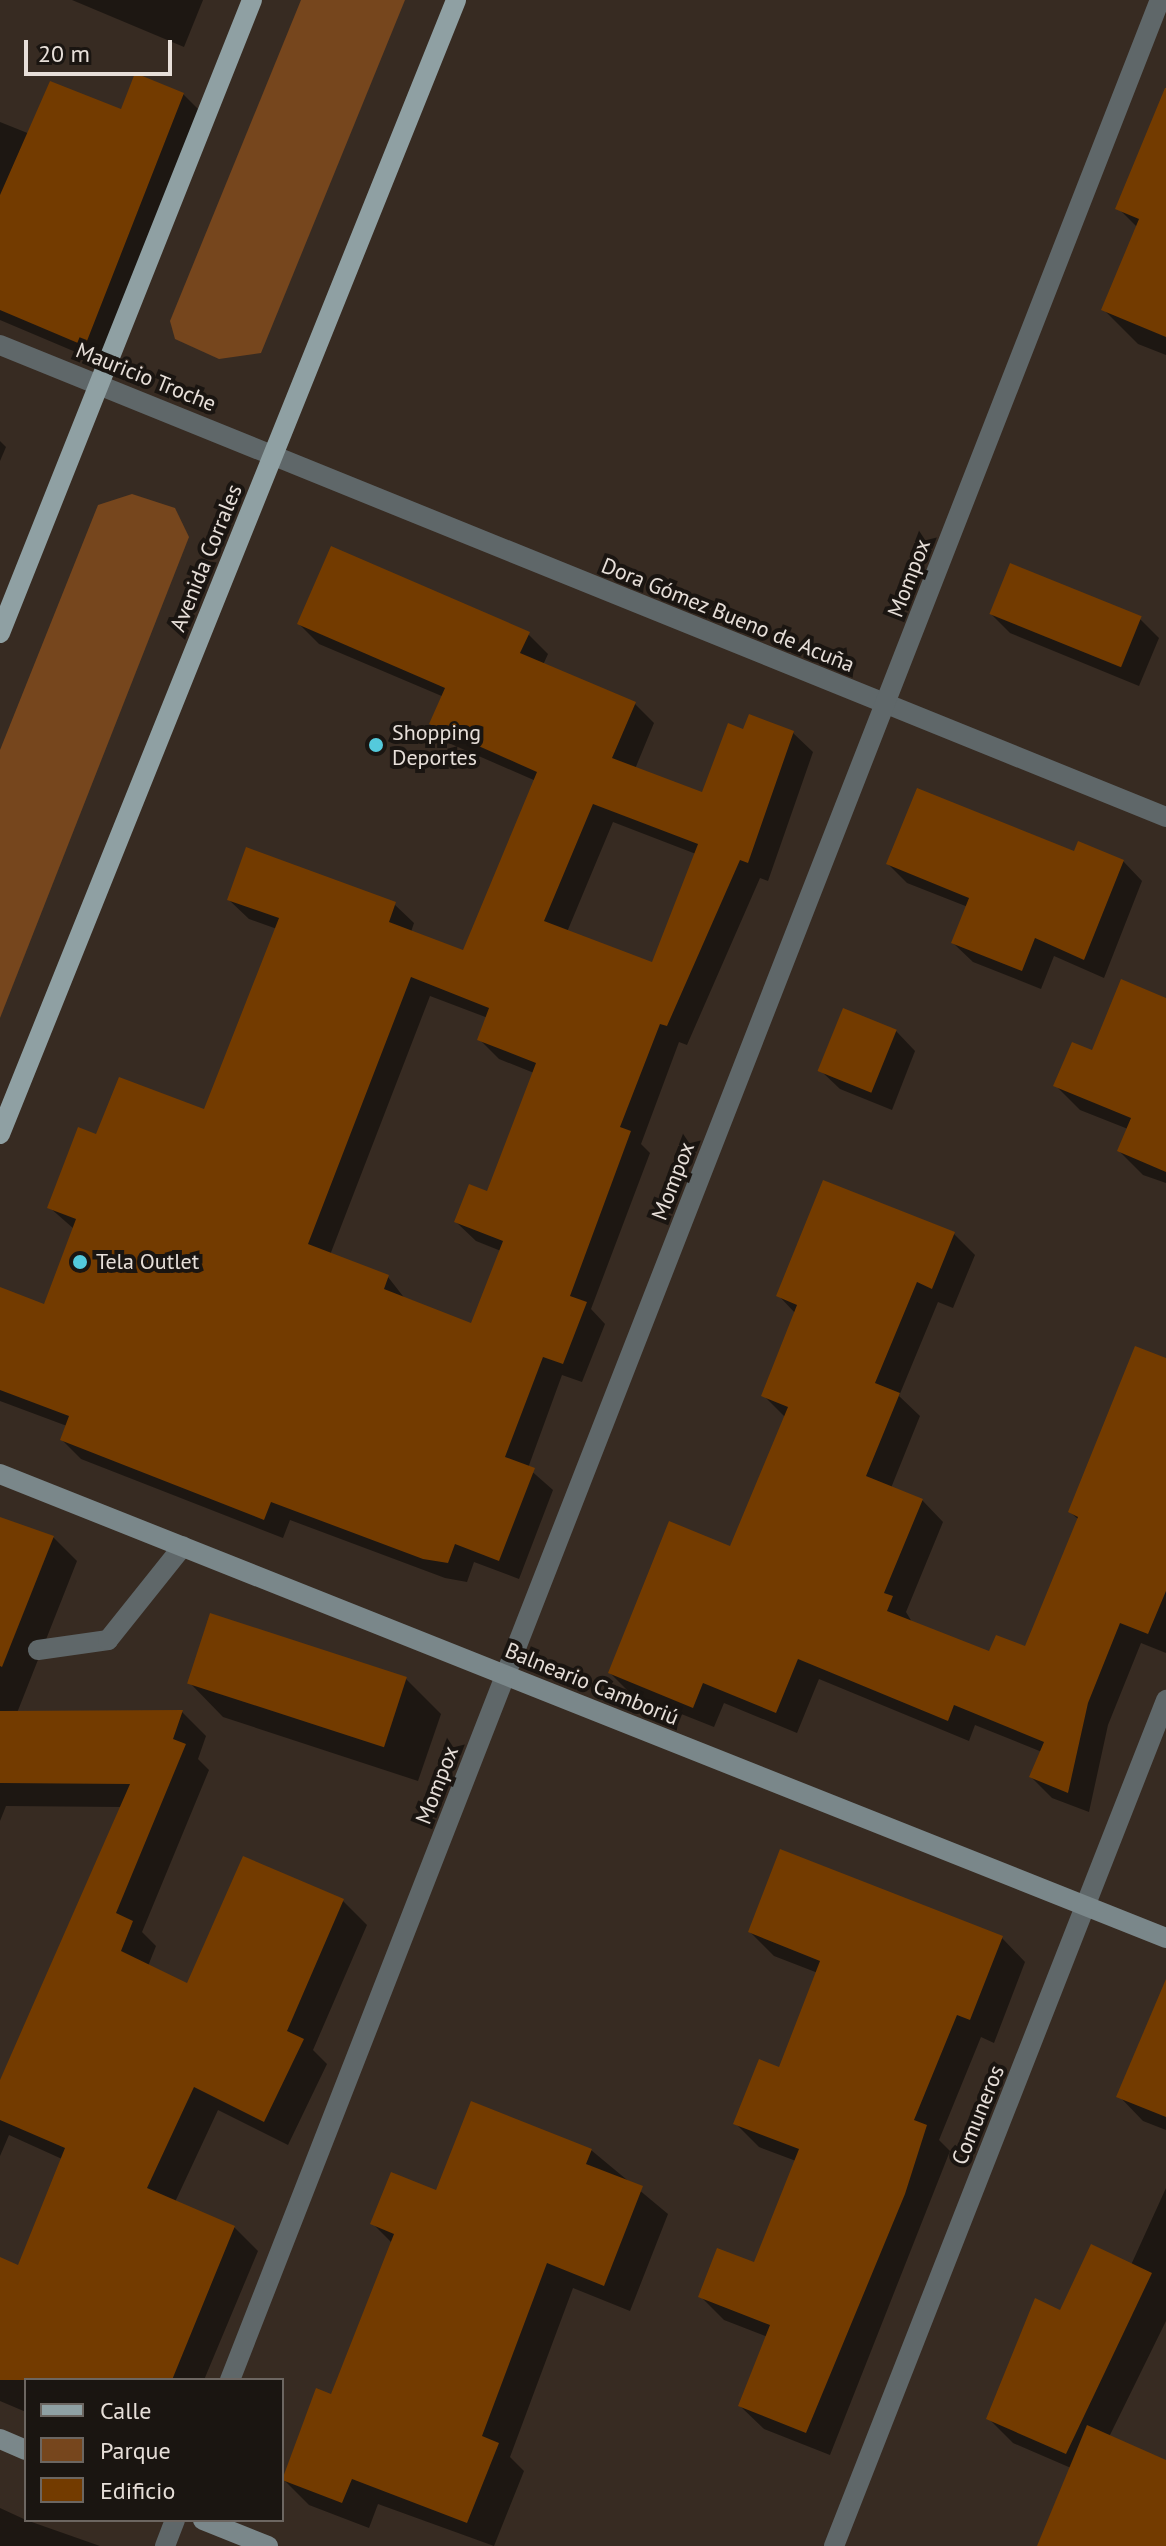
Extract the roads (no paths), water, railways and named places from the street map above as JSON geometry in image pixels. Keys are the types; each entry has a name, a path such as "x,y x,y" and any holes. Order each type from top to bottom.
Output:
{"main road":[{"path":"0,633 252,0"},
{"name":"Avenida Corrales","path":"0,1134 456,0"}],"street":[{"name":"Mompox","path":"231,2378 1160,0"},
{"name":"Mauricio Troche","path":"0,345 273,453"},
{"name":"Dora Gómez Bueno de Acuña","path":"273,453 1166,817"},
{"name":"Balneario Camboriú","path":"0,1474 1166,1938"},
{"path":"38,1650 108,1640 183,1546"},
{"name":"Comuneros","path":"834,2546 1166,1700"},
{"path":"0,2439 24,2449"},
{"path":"165,2546 174,2522"},
{"path":"208,2522 268,2546"}],"place":[{"name":"Shopping Deportes","path":"376,745"},
{"name":"Tela Outlet","path":"80,1262"}]}
